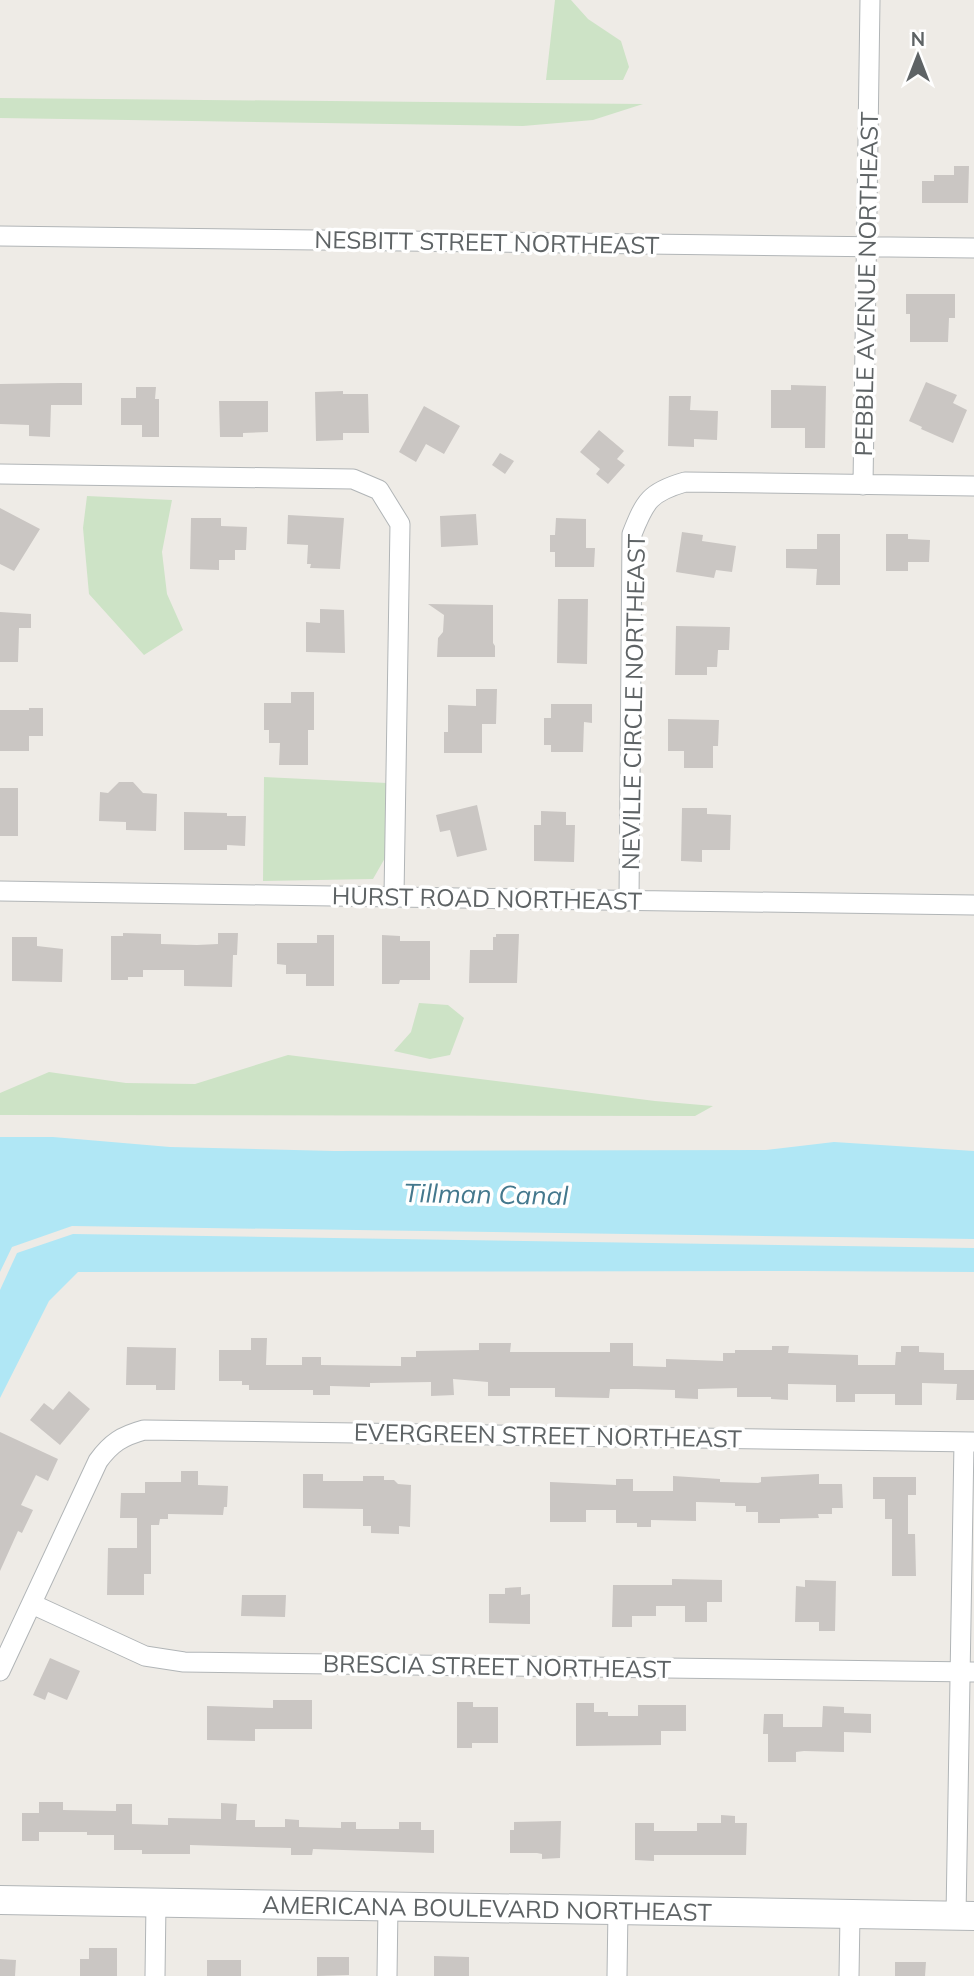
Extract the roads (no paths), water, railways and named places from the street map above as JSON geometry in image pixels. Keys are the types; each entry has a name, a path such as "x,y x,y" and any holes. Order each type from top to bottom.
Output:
{"street":[{"name":"PEBBLE AVENUE NORTHEAST","path":"863,485 870,0"},
{"name":"NESBITT STREET NORTHEAST","path":"0,236 974,248"},
{"path":"0,474 353,479 379,490 400,524 394,896"},
{"name":"NEVILLE CIRCLE NORTHEAST","path":"629,901 632,534 644,505 664,488 685,482 974,486"},
{"name":"HURST ROAD NORTHEAST","path":"0,891 974,905"},
{"name":"EVERGREEN STREET NORTHEAST","path":"32,1604 108,1447 124,1436 144,1430 969,1442"},
{"path":"965,1916 969,1442"},
{"path":"0,1671 32,1604"},
{"name":"BRESCIA STREET NORTHEAST","path":"32,1604 145,1656 184,1662 967,1672"},
{"name":"AMERICANA BOULEVARD NORTHEAST","path":"0,1900 965,1916"},
{"path":"155,1976 156,1903"},
{"path":"387,1976 388,1906"},
{"path":"617,1976 618,1909"},
{"path":"849,1976 850,1915"}],"water":[{"name":"Tillman Canal","path":"0,1137 53,1137 170,1147 334,1151 766,1150 834,1142 974,1151 974,1239 72,1226 12,1247 0,1272"},
{"path":"73,1234 974,1248 974,1272 78,1272 49,1301 0,1398 0,1290 17,1253"}]}
